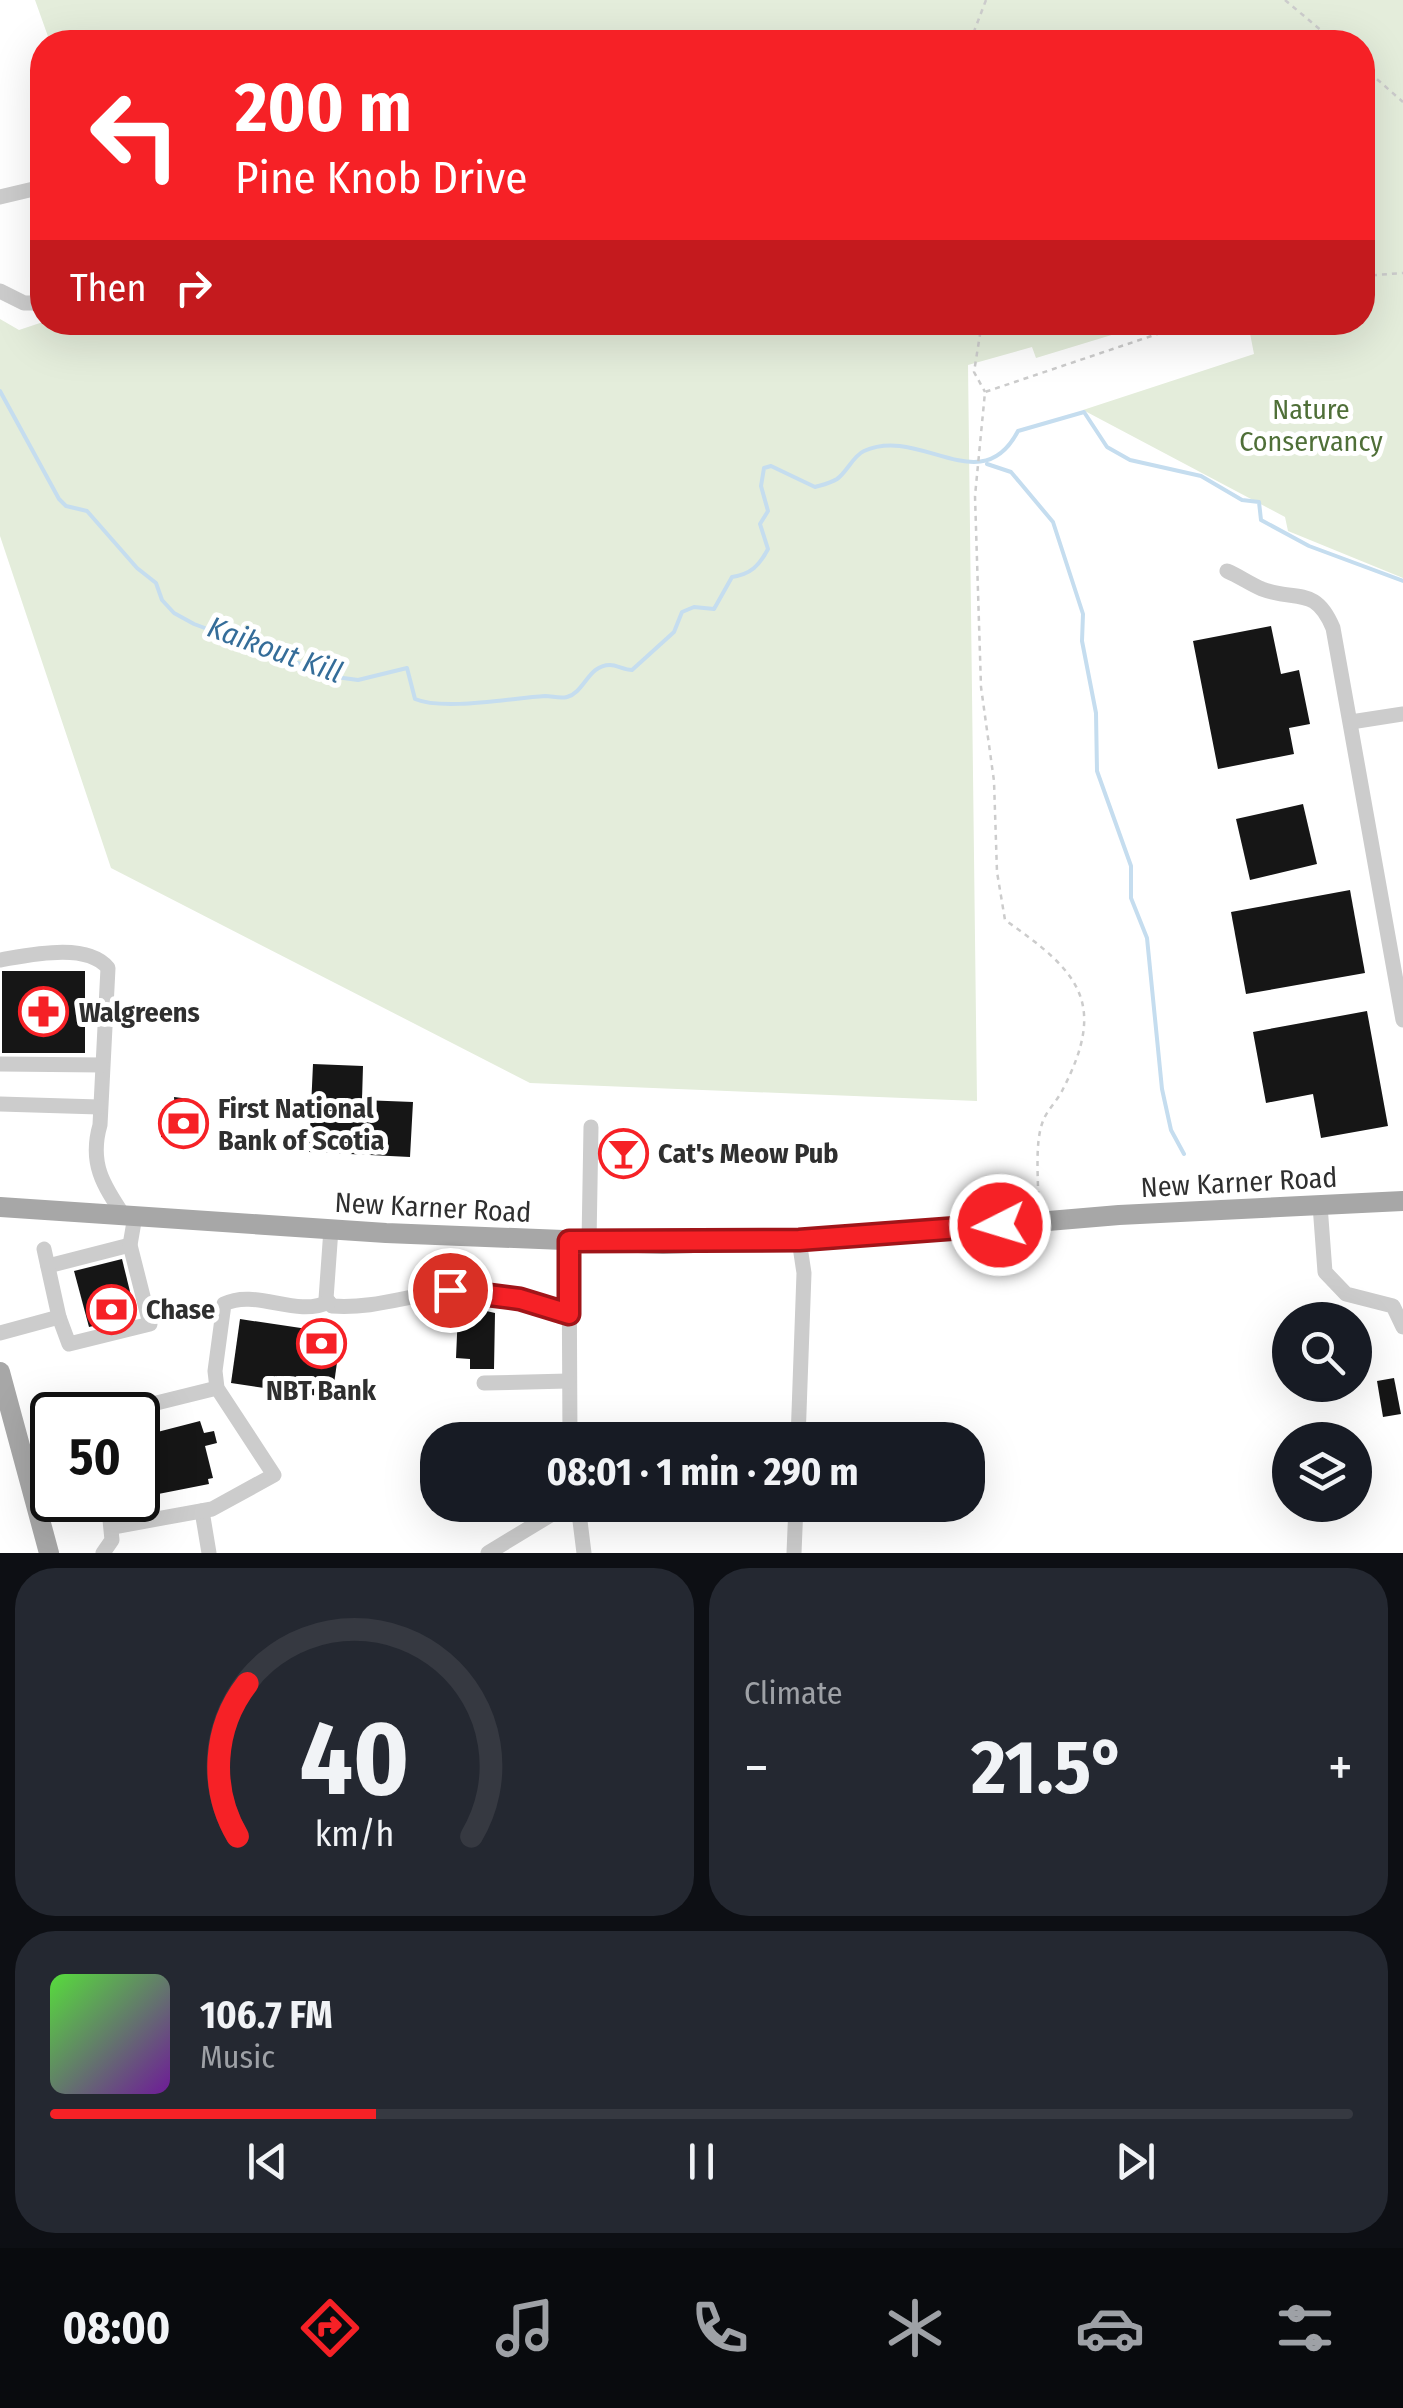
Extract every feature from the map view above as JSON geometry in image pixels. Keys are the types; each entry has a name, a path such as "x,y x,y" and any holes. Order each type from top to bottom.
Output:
{"main road":[{"name":"New Karner Road","path":"0,1208 579,1241 799,1240 1403,1201"},
{"path":"0,1372 6,1413 49,1553"}],"street":[{"path":"0,198 30,190"},
{"path":"0,291 30,303"},
{"path":"1227,570 1264,590 1305,595 1326,613 1336,640 1403,1020"},
{"path":"1351,722 1403,714"},
{"path":"0,960 36,954 101,959 108,968 96,1168 130,1216 130,1245 150,1311 150,1324 69,1344 46,1257 130,1245"},
{"path":"0,1064 102,1065"},
{"path":"0,1104 99,1107"},
{"path":"569,1422 569,1314 591,1128"},
{"path":"1320,1205 1325,1272 1346,1294 1393,1306 1403,1326"},
{"path":"329,1302 331,1229"},
{"path":"799,1240 804,1272 799,1422"},
{"path":"112,1527 202,1512 274,1475 218,1388 215,1371 224,1304 236,1299 310,1310 329,1302 366,1309 450,1290 520,1299 569,1314"},
{"path":"0,1333 59,1317"},
{"path":"484,1382 568,1381"},
{"path":"160,1402 218,1388"},
{"path":"202,1512 205,1553"},
{"path":"104,1553 112,1540 111,1522"},
{"path":"488,1553 539,1522"},
{"path":"580,1522 584,1553"},
{"path":"794,1553 795,1522"}],"path":[{"path":"975,30 986,0"},
{"path":"1284,0 1320,30"},
{"path":"1375,77 1403,102"},
{"path":"1375,275 1403,273"},
{"path":"980,335 974,372 985,392 975,496 980,670 994,781 997,872 1006,920 1047,949 1082,990 1087,1021 1070,1074 1042,1123 1037,1222"},
{"path":"985,392 1154,335"}],"green space":[{"name":"Nature Conservancy","path":"35,0 1403,0 1403,578 1288,531 1285,517 1083,410 1254,354 1250,335 1375,335 1375,30 46,30"},
{"path":"0,319 19,330 30,326 30,335 1112,335 1036,358 1032,347 968,365 977,1101 530,1083 111,868 0,536"}],"building":[{"path":"1271,626 1281,674 1299,670 1310,724 1289,728 1294,754 1218,769 1193,641"},
{"path":"1303,804 1317,864 1250,880 1236,819"},
{"path":"1350,890 1365,973 1246,994 1231,912"},
{"name":"Walgreens","path":"2,971 85,971 85,1053 2,1053"},
{"path":"1367,1011 1388,1126 1321,1138 1313,1094 1266,1103 1253,1032"},
{"path":"313,1064 363,1066 362,1100 413,1102 410,1157 309,1152"},
{"path":"174,1097 190,1099 190,1107 202,1108 201,1141 196,1140 196,1145 161,1137 162,1109 175,1111"},
{"name":"Chase","path":"122,1259 136,1316 89,1327 74,1271"},
{"path":"465,1306 495,1313 494,1369 470,1369 470,1359 456,1358 458,1312 465,1312"},
{"path":"240,1319 341,1334 332,1398 231,1383"},
{"path":"1394,1378 1401,1414 1383,1417 1377,1381"},
{"path":"200,1421 204,1433 214,1431 217,1443 205,1446 213,1478 208,1479 209,1484 160,1494 160,1431"}],"waterway":[{"name":"Kaikout Kill","path":"0,391 59,499 66,506 87,511 137,568 156,583 162,600 174,613 336,677 358,680 407,668 415,699 428,702 564,698 603,666 632,670 674,632 682,612 694,607 714,609 732,577 749,571 765,555 768,549 760,524 768,511 761,486 764,468 771,466 815,487 837,479 864,451 885,446 968,462 986,460 1003,451 1018,431 1084,412 1107,447 1130,460 1201,476 1242,500 1259,502 1261,520 1309,546 1403,581"},
{"path":"987,464 1011,472 1053,522 1083,614 1082,641 1096,713 1097,771 1131,866 1131,898 1147,938 1162,1089 1171,1130 1184,1154"}],"place":[{"name":"Walgreens","path":"44,1012"},
{"name":"First National Bank of Scotia","path":"183,1124"},
{"name":"Cat's Meow Pub","path":"623,1153"},
{"name":"Chase","path":"111,1309"},
{"name":"NBT Bank","path":"321,1343"}],"route":[{"path":"450,1290 520,1299 569,1314 569,1241 663,1244 799,1240 1000,1225"}]}
